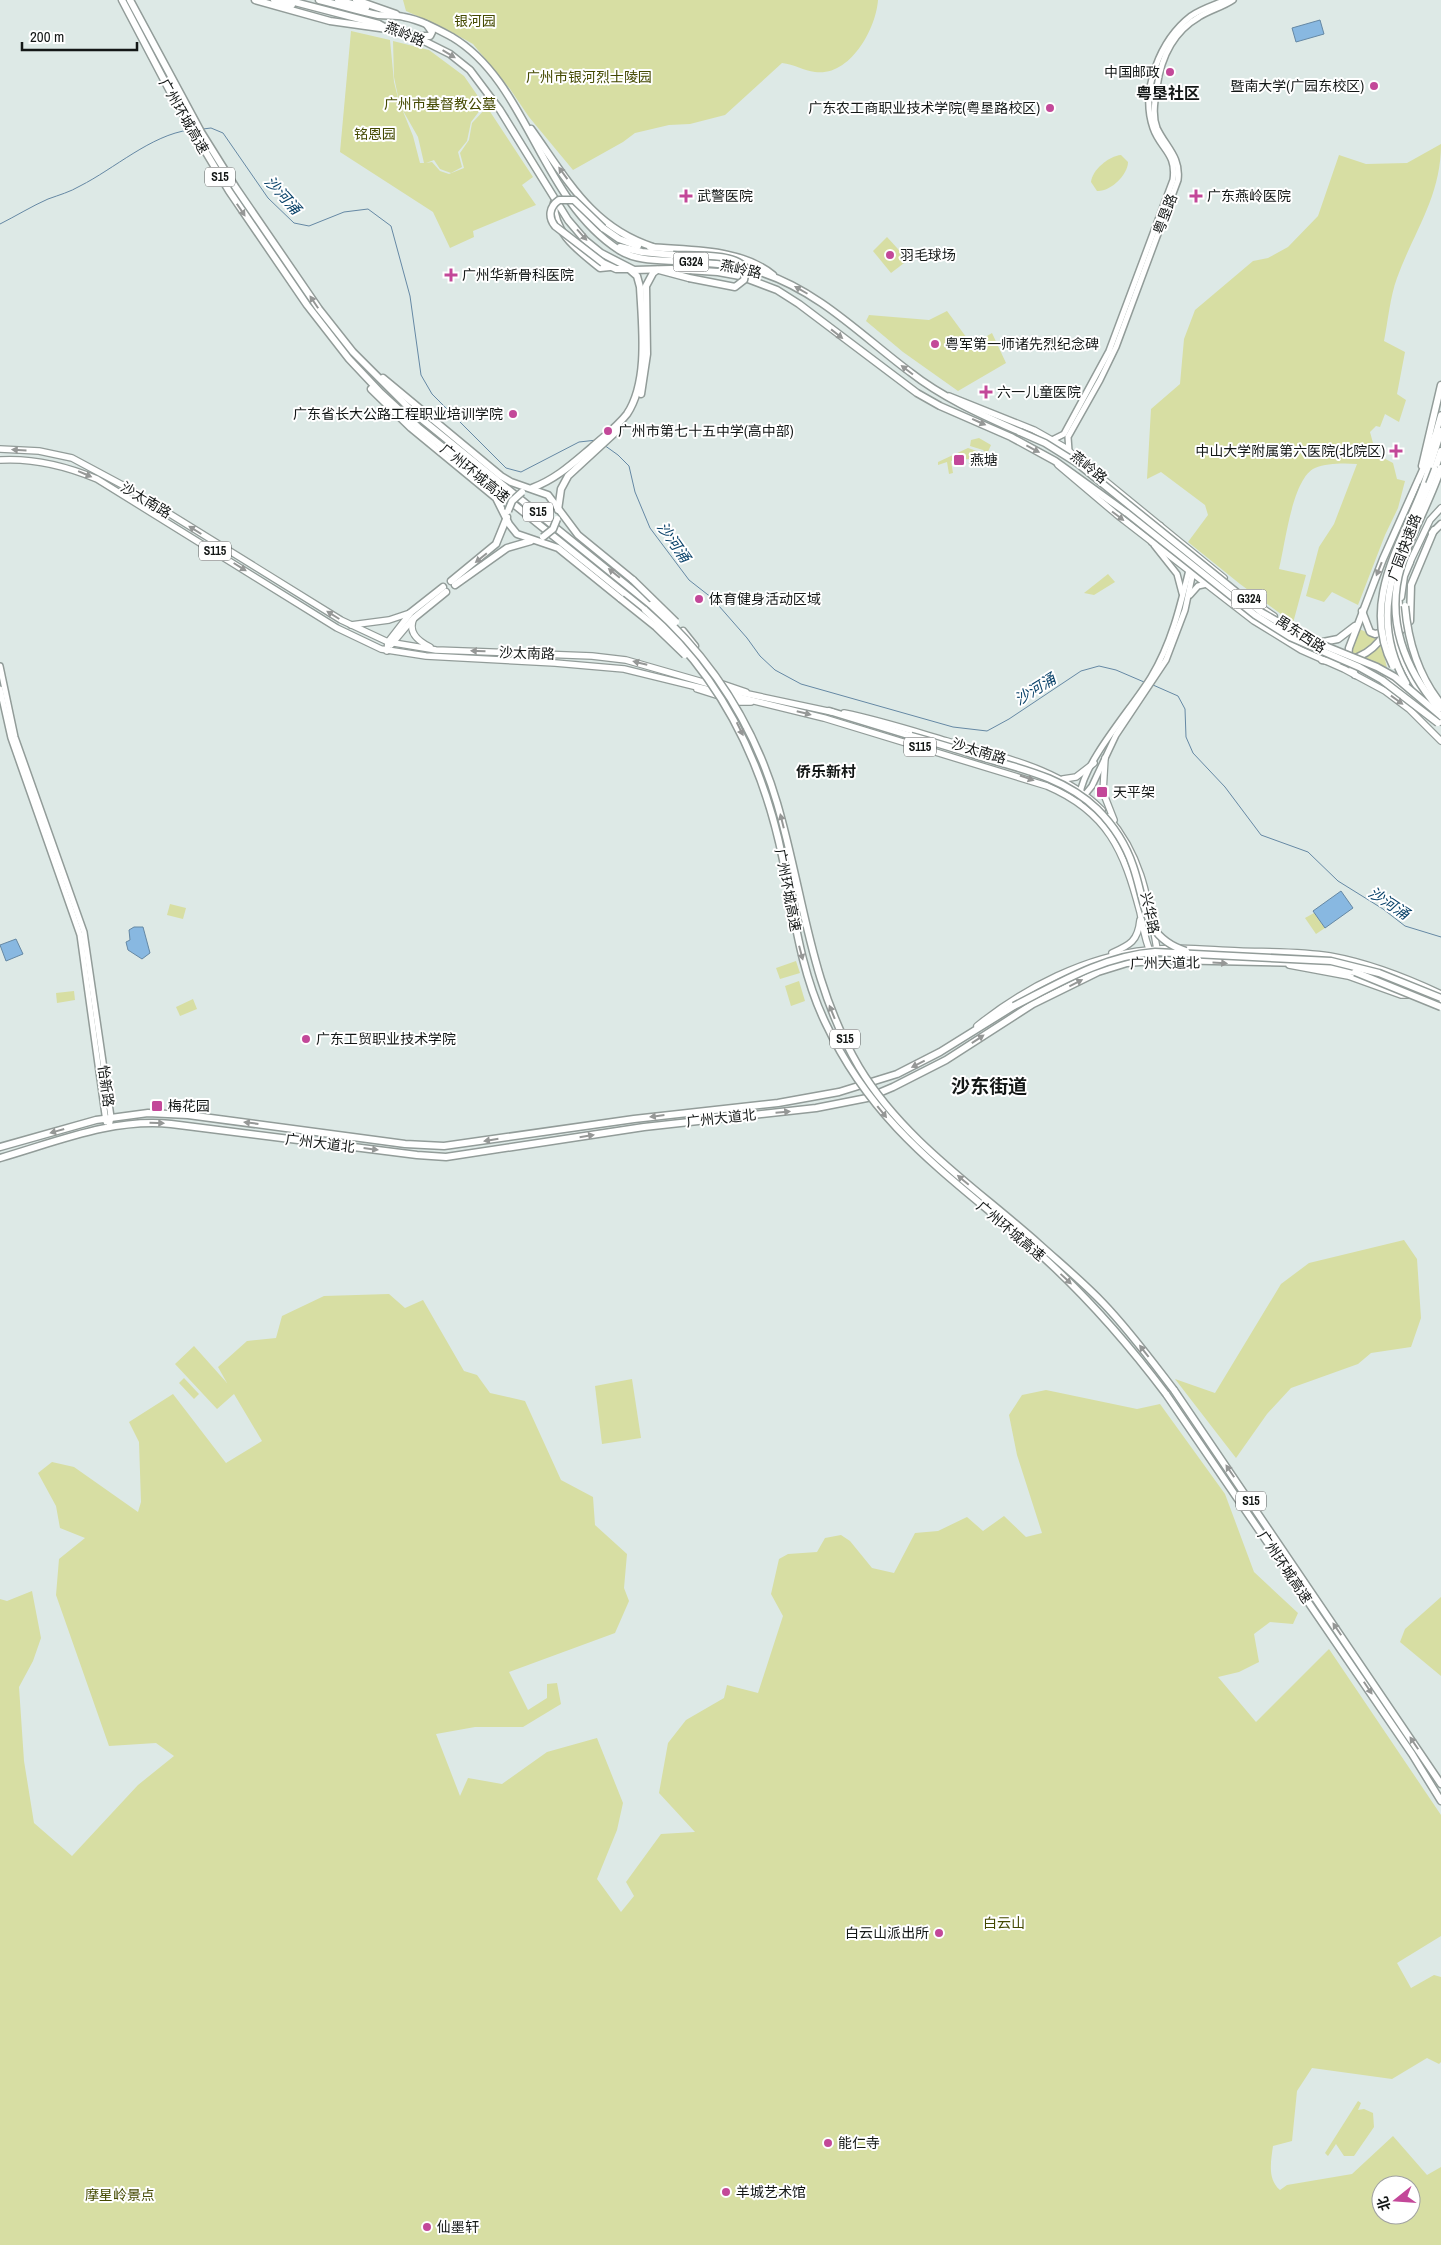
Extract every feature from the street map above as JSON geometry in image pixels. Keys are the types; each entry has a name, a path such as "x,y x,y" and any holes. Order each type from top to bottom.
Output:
{"highway":[{"name":"广州环城高速","path":"122,0 170,92 228,192 335,342 381,393 418,427 645,610 684,648 718,692 745,740 764,787 782,858 798,943 810,986 826,1024 862,1087 912,1146 1072,1285 1141,1360 1340,1648 1412,1754 1441,1801"},
{"name":"广州环城高速","path":"130,0 201,132 236,188 319,309 344,341 380,381 423,421 651,605 681,633 716,675 744,719 769,777 785,833 816,967 833,1016 860,1068 898,1119 936,1157 1039,1244 1103,1303 1174,1390 1441,1784"},
{"path":"255,0 330,21 388,29"},
{"path":"274,0 388,29"},
{"name":"燕岭路","path":"287,0 379,24 388,29 412,35 450,54 476,78 555,195 568,220 601,253 629,268 724,273 745,278 777,290 802,306 921,396 1011,437 1055,461 1127,513 1255,615 1296,640 1359,667 1440,719"},
{"name":"燕岭路","path":"319,0 378,14 402,16 426,24 450,36 470,51 494,77 516,110 577,213 594,231 624,253 637,257 728,265 778,278 820,302 914,376 948,396"},
{"path":"338,0 402,16"},
{"path":"356,0 402,16"},
{"path":"412,35 430,36 432,32 426,24"},
{"path":"516,110 596,216 623,234 652,247"},
{"path":"555,195 555,218 565,237 600,268 629,268 636,276 640,287 644,337 640,378 630,409 612,430 549,482 522,492 514,499 506,513 503,529 496,544 453,583 515,544 529,539 542,540 563,552 647,619 697,667 718,692"},
{"path":"610,267 555,226 550,218 552,206 562,199 574,200 602,228 629,243 735,256 762,267 778,278"},
{"path":"515,544 542,540 553,529 557,519 557,507 561,489 568,476 606,442 632,414 644,383 646,290 650,277 658,270 735,287 744,280 746,270 743,264 732,258 634,251 608,241"},
{"path":"344,341 412,404 502,476 549,496 567,523 578,535 657,602 683,631 716,675"},
{"path":"335,342 385,404 491,493 499,501 512,529 529,539"},
{"path":"1420,485 1441,385"},
{"path":"948,396 971,409 1045,443 1077,463 1261,612 1308,639 1387,672 1410,688 1440,719"},
{"path":"1416,699 1399,676 1390,659 1384,638 1382,605 1385,578 1390,561 1441,431"},
{"path":"1355,675 1348,653 1358,623 1420,485 1436,436"},
{"name":"广园快速路","path":"1440,719 1416,699 1402,676 1393,655 1387,627 1387,603 1396,562 1441,450"},
{"name":"广园快速路","path":"1440,719 1412,672 1398,632 1396,615 1397,587 1408,548 1441,468"},
{"path":"1322,660 1349,660 1360,657 1370,650 1386,632 1391,610 1392,588 1397,569 1422,510 1434,493 1441,473"},
{"path":"518,484 530,485 549,482"},
{"path":"561,489 562,508 567,523"},
{"path":"522,492 531,490 541,491"},
{"path":"1405,606 1412,574 1434,530 1441,524"},
{"path":"1152,542 1160,538 1160,526"},
{"path":"1420,679 1411,631 1409,599 1413,580 1434,530"},
{"path":"1400,625 1402,584 1410,562"},
{"path":"1410,562 1406,578 1405,606 1409,635 1415,659 1430,688 1441,704"},
{"path":"1397,569 1400,625 1406,652 1432,697 1440,719"},
{"path":"412,615 444,590"},
{"path":"1391,610 1395,638 1405,669 1440,719"},
{"path":"1362,612 1370,632 1375,634 1386,632"},
{"path":"1309,641 1324,643 1338,639 1358,623"},
{"path":"829,711 1043,776 1060,783 1086,799 1109,822 1126,848 1135,872 1147,917 1155,931 1173,946 1205,954"},
{"name":"广州大道北","path":"0,1147 108,1117 144,1113 168,1113 405,1144 458,1145 634,1119 778,1103 826,1095 896,1074 960,1040 1014,1006 1090,968 1119,958 1154,952 1293,958 1340,963 1388,976 1441,998"},
{"name":"广州大道北","path":"0,1158 109,1127 165,1123 446,1157 644,1127 826,1107 867,1098 904,1082 946,1060 1023,1010 1098,972 1127,962 1154,960 1312,964 1355,972 1441,1007"}],"main road":[{"name":"粤垦路","path":"1052,440 1064,434 1104,364 1173,180 1173,161 1154,133 1150,117 1153,78 1161,52 1176,30 1192,16 1226,0"},
{"name":"粤垦路","path":"1070,451 1068,437 1116,347 1178,180 1176,158 1158,130 1155,119 1155,104 1161,65 1172,42 1186,26 1199,16 1233,0"},
{"name":"燕岭路","path":"948,396 988,410 1052,440 1070,451 1192,551"},
{"path":"1436,436 1441,415"},
{"name":"沙太南路","path":"0,449 39,451 72,458 142,496 350,625 391,642 436,650 606,657 635,662 687,676 732,685 750,694 869,719 961,745 1033,767 1061,779 1084,793"},
{"name":"沙太南路","path":"0,460 48,463 66,467 97,479 337,628 387,651 412,655 624,669 689,685 701,691 738,702 756,702 824,718 1015,774 1047,786 1080,802"},
{"name":"燕岭路","path":"1055,461 1066,474 1152,542 1192,570"},
{"path":"1410,562 1430,520 1441,508"},
{"path":"1152,542 1177,574 1185,600"},
{"path":"1084,793 1153,678 1185,600 1192,570 1192,551"},
{"name":"禺东西路","path":"1192,551 1246,597 1317,647 1368,667 1392,681 1440,719"},
{"path":"1192,570 1200,568 1259,614 1317,647"},
{"name":"禺东西路","path":"1192,570 1207,584 1268,631 1322,660 1355,675 1397,700 1441,741"},
{"path":"1185,600 1194,588 1207,584"},
{"path":"350,625 412,615"},
{"path":"387,651 391,642 412,615"},
{"path":"412,615 412,629 416,638 436,650"},
{"path":"1300,639 1309,641"},
{"path":"412,646 412,655"},
{"name":"怡新路","path":"0,666 13,730 84,932 109,1127"},
{"name":"怡新路","path":"0,689 7,723 18,757 80,935 108,1117"},
{"path":"1080,802 1094,763 1118,724 1143,694"},
{"path":"1105,758 1103,792 1108,808 1120,831"},
{"path":"1061,779 1076,776 1094,763"},
{"name":"兴华路","path":"1084,793 1120,831 1138,865 1157,949 1154,960"},
{"name":"兴华路","path":"1080,802 1096,817 1116,844 1128,871 1149,950 1154,960"},
{"path":"1097,960 1132,944 1138,935 1141,916"},
{"path":"1152,925 1167,940 1186,949"},
{"name":"广州大道北","path":"960,1040 1002,1006 1097,960 1157,949 1292,952 1329,956 1384,970 1441,994"},
{"path":"1282,963 1348,976 1401,995 1418,994 1441,1003"}],"green space":[{"name":"广州市银河烈士陵园","path":"403,0 878,0 876,12 866,37 850,59 839,67 828,72 815,72 782,63 725,115 690,124 669,125 635,133 623,142 573,170 529,117 510,89 473,44 444,28 406,11"},
{"name":"铭恩园","path":"351,31 390,40 394,82 400,106 394,77 393,41 429,50 464,76 484,105 471,122 467,141 458,152 462,167 451,173 440,169 434,160 426,163 432,162 440,171 449,174 464,168 460,153 469,140 472,123 487,107 533,177 522,185 536,205 473,231 474,237 450,248 433,212 340,152","holes":["402,109 418,137 424,163 420,163 413,136"]},
{"path":"1441,144 1437,181 1397,278 1384,341 1405,352 1397,394 1406,400 1399,422 1385,414 1380,427 1376,426 1370,432 1376,454 1393,463 1397,479 1405,481 1398,508 1385,535 1358,605 1332,592 1324,602 1306,596 1319,547 1334,524 1357,464 1325,465 1315,468 1307,474 1295,498 1279,569 1306,575 1293,623 1188,542 1208,515 1205,505 1161,472 1147,479 1151,409 1180,384 1184,339 1195,310 1253,261 1268,258 1288,247 1318,216 1339,155 1366,164 1407,163"},
{"path":"1121,155 1128,162 1122,177 1113,186 1097,191 1091,182 1094,173 1106,161"},
{"name":"羽毛球场","path":"887,237 908,260 891,273 873,251"},
{"path":"947,311 972,345 992,333 1006,363 958,391 903,352 866,321 869,315 929,320"},
{"path":"979,438 991,445 987,454 983,450 970,446 971,440"},
{"path":"968,448 980,452 986,460 982,463 981,459 969,467 969,459 951,461 953,473 949,474 947,462 938,465 938,462"},
{"path":"1108,574 1115,582 1094,595 1084,593"},
{"path":"1359,629 1376,636 1375,643 1356,657 1350,654"},
{"path":"1381,642 1387,668 1363,658"},
{"path":"170,904 186,908 183,919 167,915"},
{"path":"1314,913 1325,928 1316,934 1305,918"},
{"path":"796,961 800,973 780,979 776,968"},
{"path":"799,981 805,1001 791,1006 785,986"},
{"path":"74,991 75,1000 57,1003 56,993"},
{"path":"193,999 197,1009 180,1016 176,1007"},
{"path":"1404,1240 1417,1259 1421,1318 1411,1347 1371,1353 1358,1364 1291,1388 1267,1414 1236,1458 1175,1379 1215,1393 1281,1284 1309,1263"},
{"name":"白云山","path":"389,1294 405,1308 423,1300 464,1371 477,1375 490,1393 525,1401 561,1480 593,1497 595,1525 627,1554 624,1588 629,1601 615,1633 509,1672 528,1710 547,1698 547,1684 557,1683 561,1704 523,1727 475,1727 436,1734 460,1796 468,1778 502,1784 547,1752 597,1738 623,1803 617,1830 597,1879 621,1912 634,1896 626,1882 661,1834 695,1832 659,1793 668,1743 686,1720 724,1698 727,1685 758,1693 783,1616 771,1594 779,1559 788,1554 817,1552 825,1538 841,1535 850,1541 872,1568 894,1573 915,1533 938,1531 967,1517 983,1531 1004,1516 1026,1537 1042,1533 1017,1455 1009,1415 1022,1395 1046,1390 1137,1409 1160,1404 1225,1494 1254,1572 1298,1613 1293,1624 1270,1622 1254,1634 1259,1662 1239,1672 1218,1677 1256,1722 1329,1649 1441,1815 1441,1936 1397,1963 1411,1988 1434,1975 1441,1977 1441,2062 1439,2064 1427,2058 1392,2079 1312,2068 1297,2091 1292,2141 1273,2146 1271,2170 1273,2181 1280,2190 1287,2185 1352,2174 1393,2136 1427,2175 1441,2167 1441,2245 0,2245 0,1599 7,1601 32,1591 41,1638 33,1661 19,1687 24,1761 34,1823 72,1856 138,1785 174,1756 156,1743 109,1746 56,1595 59,1559 85,1538 60,1528 56,1506 38,1473 52,1462 74,1467 138,1512 141,1502 139,1442 129,1422 173,1394 226,1463 262,1441 234,1394 217,1409 175,1364 194,1346 227,1383 218,1367 247,1341 276,1338 282,1316 324,1296"},
{"path":"184,1378 199,1394 194,1399 179,1383"},
{"path":"632,1379 641,1438 602,1444 595,1386"},
{"path":"1441,1597 1441,1676 1400,1642 1405,1629"},
{"path":"1358,2101 1361,2103 1358,2110 1364,2109 1373,2113 1374,2127 1354,2156 1344,2156 1336,2144 1328,2156 1325,2153"}],"water":[{"path":"1320,20 1324,34 1296,42 1292,28"},
{"path":"1341,891 1353,908 1325,928 1313,911"},
{"path":"134,927 143,927 150,953 142,959 128,950 126,942 130,940 129,930"},
{"path":"16,939 23,954 6,961 0,945"}],"waterway":[{"name":"沙河涌","path":"203,129 211,128 223,133 268,198 294,223 309,226 344,212 368,209 391,226 410,296 421,375 432,394 506,468 521,472 579,442 597,440"},
{"name":"沙河涌","path":"0,224 48,199 68,192 93,179 161,138 189,130"},
{"name":"沙河涌","path":"604,445 629,466 635,492 650,528 689,580 712,598 760,656 775,670 801,684 953,727 987,731 1009,719 1081,671 1099,666 1116,670 1144,682"},
{"name":"沙河涌","path":"1153,685 1178,696 1185,709 1186,737 1193,753 1225,787 1261,835 1308,852 1338,881 1383,909 1405,926 1441,937"}],"place":[{"name":"中国邮政","path":"1170,72"},
{"name":"暨南大学(广园东校区)","path":"1374,86"},
{"name":"广东农工商职业技术学院(粤垦路校区)","path":"1050,108"},
{"name":"武警医院","path":"686,196"},
{"name":"广东燕岭医院","path":"1196,196"},
{"name":"羽毛球场","path":"890,255"},
{"name":"广州华新骨科医院","path":"451,275"},
{"name":"粤军第一师诸先烈纪念碑","path":"935,344"},
{"name":"六一儿童医院","path":"986,392"},
{"name":"广东省长大公路工程职业培训学院","path":"513,414"},
{"name":"广州市第七十五中学(高中部)","path":"608,431"},
{"name":"中山大学附属第六医院(北院区)","path":"1396,451"},
{"name":"燕塘","path":"959,460"},
{"name":"体育健身活动区域","path":"699,599"},
{"name":"天平架","path":"1102,792"},
{"name":"广东工贸职业技术学院","path":"306,1039"},
{"name":"梅花园","path":"157,1106"},
{"name":"白云山派出所","path":"939,1933"},
{"name":"能仁寺","path":"828,2143"},
{"name":"羊城艺术馆","path":"726,2192"},
{"name":"仙墨轩","path":"427,2227"}],"district":[{"name":"粤垦社区","path":"1168,93"},
{"name":"侨乐新村","path":"826,771"},
{"name":"沙东街道","path":"989,1086"}],"park label":[{"name":"银河园","path":"475,21"},
{"name":"广州市基督教公墓","path":"440,104"},
{"name":"摩星岭景点","path":"120,2195"}]}
